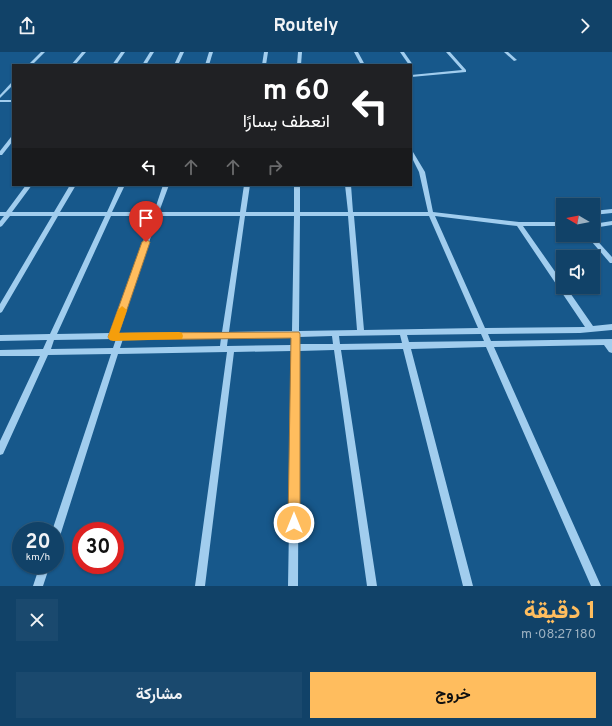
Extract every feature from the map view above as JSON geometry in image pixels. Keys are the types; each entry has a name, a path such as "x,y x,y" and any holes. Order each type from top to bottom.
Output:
{"street":[{"path":"31,64 42,52"},
{"path":"74,64 84,52"},
{"path":"115,64 123,52"},
{"path":"145,64 152,52"},
{"path":"176,64 182,52"},
{"path":"207,64 211,52"},
{"path":"264,64 266,52"},
{"path":"299,64 300,52"},
{"path":"356,52 362,64"},
{"path":"402,52 410,64"},
{"path":"412,76 465,71 448,52"},
{"path":"506,52 515,60"},
{"path":"412,66 418,75"},
{"path":"0,97 12,84"},
{"path":"0,101 12,101"},
{"path":"0,154 12,139"},
{"path":"412,154 422,172 431,214 596,586"},
{"path":"0,225 27,186"},
{"path":"0,310 72,186"},
{"path":"0,451 122,186"},
{"path":"60,522 116,351 117,337 155,214 166,186"},
{"path":"200,586 227,349 225,335 247,186"},
{"path":"293,586 297,186"},
{"path":"348,186 361,333"},
{"path":"600,212 612,211"},
{"path":"0,214 431,214 519,224 556,224"},
{"path":"600,225 612,223"},
{"path":"519,224 591,329"},
{"path":"596,242 612,261"},
{"path":"0,338 483,332 591,329 612,326"},
{"path":"403,333 468,586"},
{"path":"335,334 372,586"},
{"path":"0,353 609,342 612,350"},
{"path":"38,586 42,574"}],"slow traffic":[{"path":"122,310 113,337 179,336"}],"route":[{"path":"146,242 113,337 296,334 294,523"}]}
